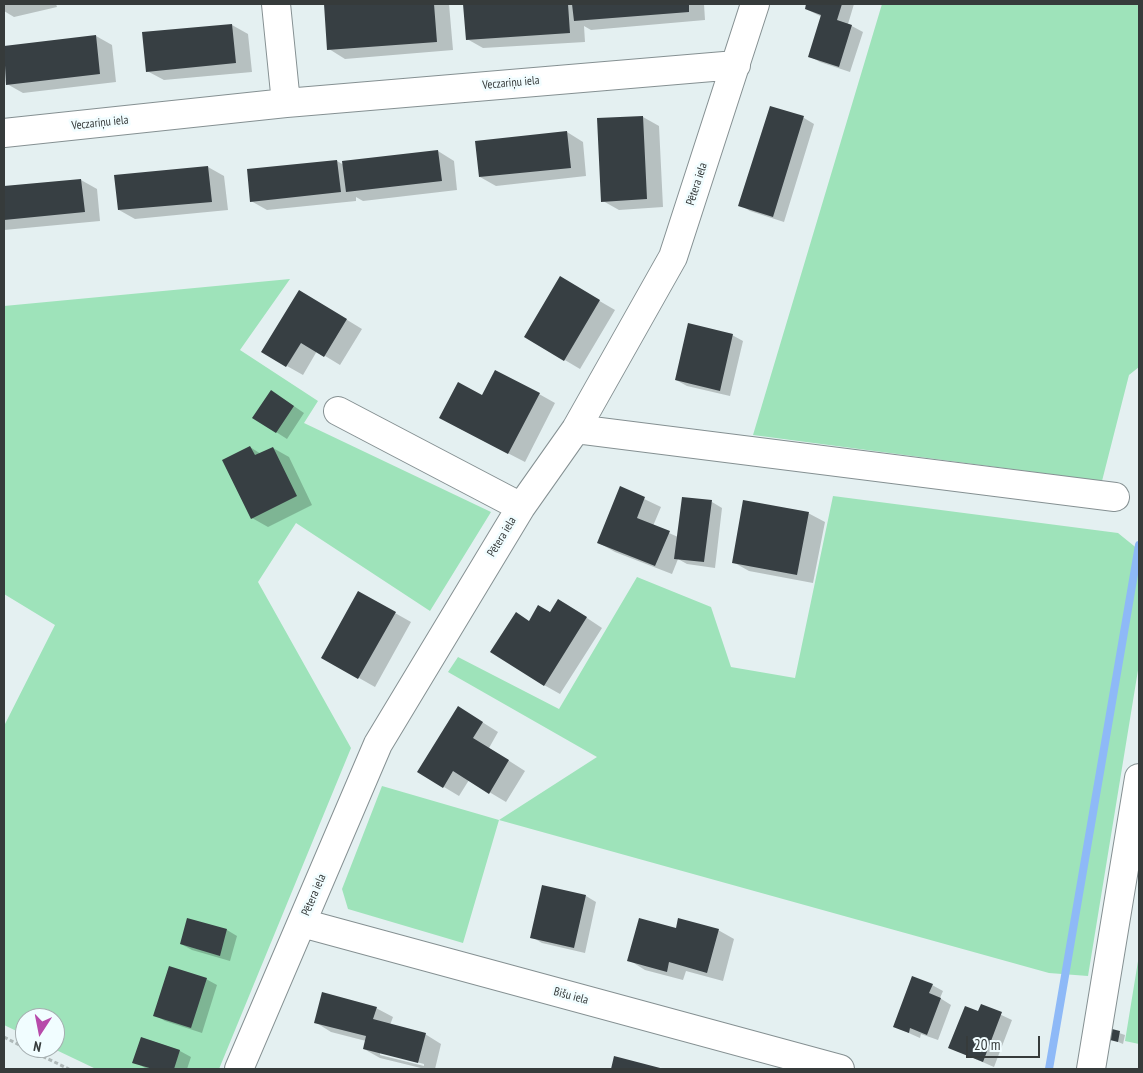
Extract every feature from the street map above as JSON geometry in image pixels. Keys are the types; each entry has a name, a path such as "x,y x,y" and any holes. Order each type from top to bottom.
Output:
{"street":[{"path":"276,4 286,103"},
{"name":"Pētera iela","path":"240,1069 378,744 520,506 576,429 673,257 755,4"},
{"name":"Veczariņu iela","path":"4,134 286,103 736,65"},
{"path":"338,411 520,506"},
{"path":"576,429 1115,497"},
{"path":"1091,1069 1134,837 1139,778"},
{"name":"Bišu iela","path":"302,923 840,1069"}],"path":[{"path":"46,1058 69,1069"}],"green space":[{"path":"882,4 1139,4 1139,367 1129,375 1102,481 753,435"},
{"path":"290,279 240,350 318,401 304,423 491,512 430,611 296,523 258,582 351,748 219,1069 96,1069 65,1054 65,1008 15,1008 15,1030 4,1025 4,726 55,625 4,594 4,306"},
{"path":"833,496 1118,533 1139,550 1139,664 1088,976 1049,973 499,820 597,757 448,672 458,657 559,709 637,577 711,607 731,667 795,678"},
{"path":"382,786 499,820 463,943 348,909 342,889"},
{"path":"1139,955 1139,1044 1125,1041"}],"building":[{"path":"324,4 434,4 437,42 327,50"},
{"path":"463,4 568,4 570,33 466,40"},
{"path":"572,4 689,4 689,12 574,21"},
{"path":"806,4 842,4 837,20 852,25 839,67 808,57 821,15 805,9"},
{"path":"232,24 236,63 146,72 142,32"},
{"path":"96,35 100,74 6,85 4,46"},
{"path":"770,106 804,116 773,217 738,206"},
{"path":"643,116 647,199 601,202 597,118"},
{"path":"567,131 571,168 479,177 475,141"},
{"path":"438,150 442,181 346,192 342,161"},
{"path":"337,160 341,192 250,202 247,169"},
{"path":"208,166 212,202 118,210 114,175"},
{"path":"81,179 85,212 4,220 4,186"},
{"path":"560,276 600,300 564,361 524,337"},
{"path":"299,290 347,319 324,357 301,343 286,367 261,352"},
{"path":"688,323 733,334 720,391 675,380"},
{"path":"495,370 540,393 508,454 439,418 458,382 482,395"},
{"path":"271,390 294,406 276,433 252,418"},
{"path":"250,446 255,455 273,447 297,496 251,519 222,460"},
{"path":"620,486 645,497 637,518 670,531 655,566 597,543"},
{"path":"682,497 712,500 704,562 674,559"},
{"path":"743,500 809,512 797,575 732,563"},
{"path":"358,591 396,612 358,679 321,658"},
{"path":"558,599 587,617 544,686 490,652 516,612 529,621 538,605 550,612"},
{"path":"458,706 483,722 473,738 509,760 489,794 453,771 443,788 417,772"},
{"path":"542,885 586,895 574,948 530,938"},
{"path":"187,918 227,929 220,956 180,944"},
{"path":"639,918 676,928 678,918 719,929 707,973 669,962 667,972 627,961"},
{"path":"169,966 207,978 191,1028 153,1016"},
{"path":"912,976 933,984 929,993 941,998 927,1035 910,1028 909,1033 893,1027"},
{"path":"322,992 377,1007 373,1019 426,1033 418,1063 363,1049 366,1036 314,1023"},
{"path":"981,1004 1002,1012 983,1062 948,1048 965,1006 978,1011"},
{"path":"1112,1029 1120,1031 1118,1042 1110,1040"},
{"path":"141,1037 180,1050 174,1069 153,1069 132,1063"},
{"path":"614,1056 664,1069 611,1069"}],"waterway":[{"path":"1049,1069 1139,545"}]}
